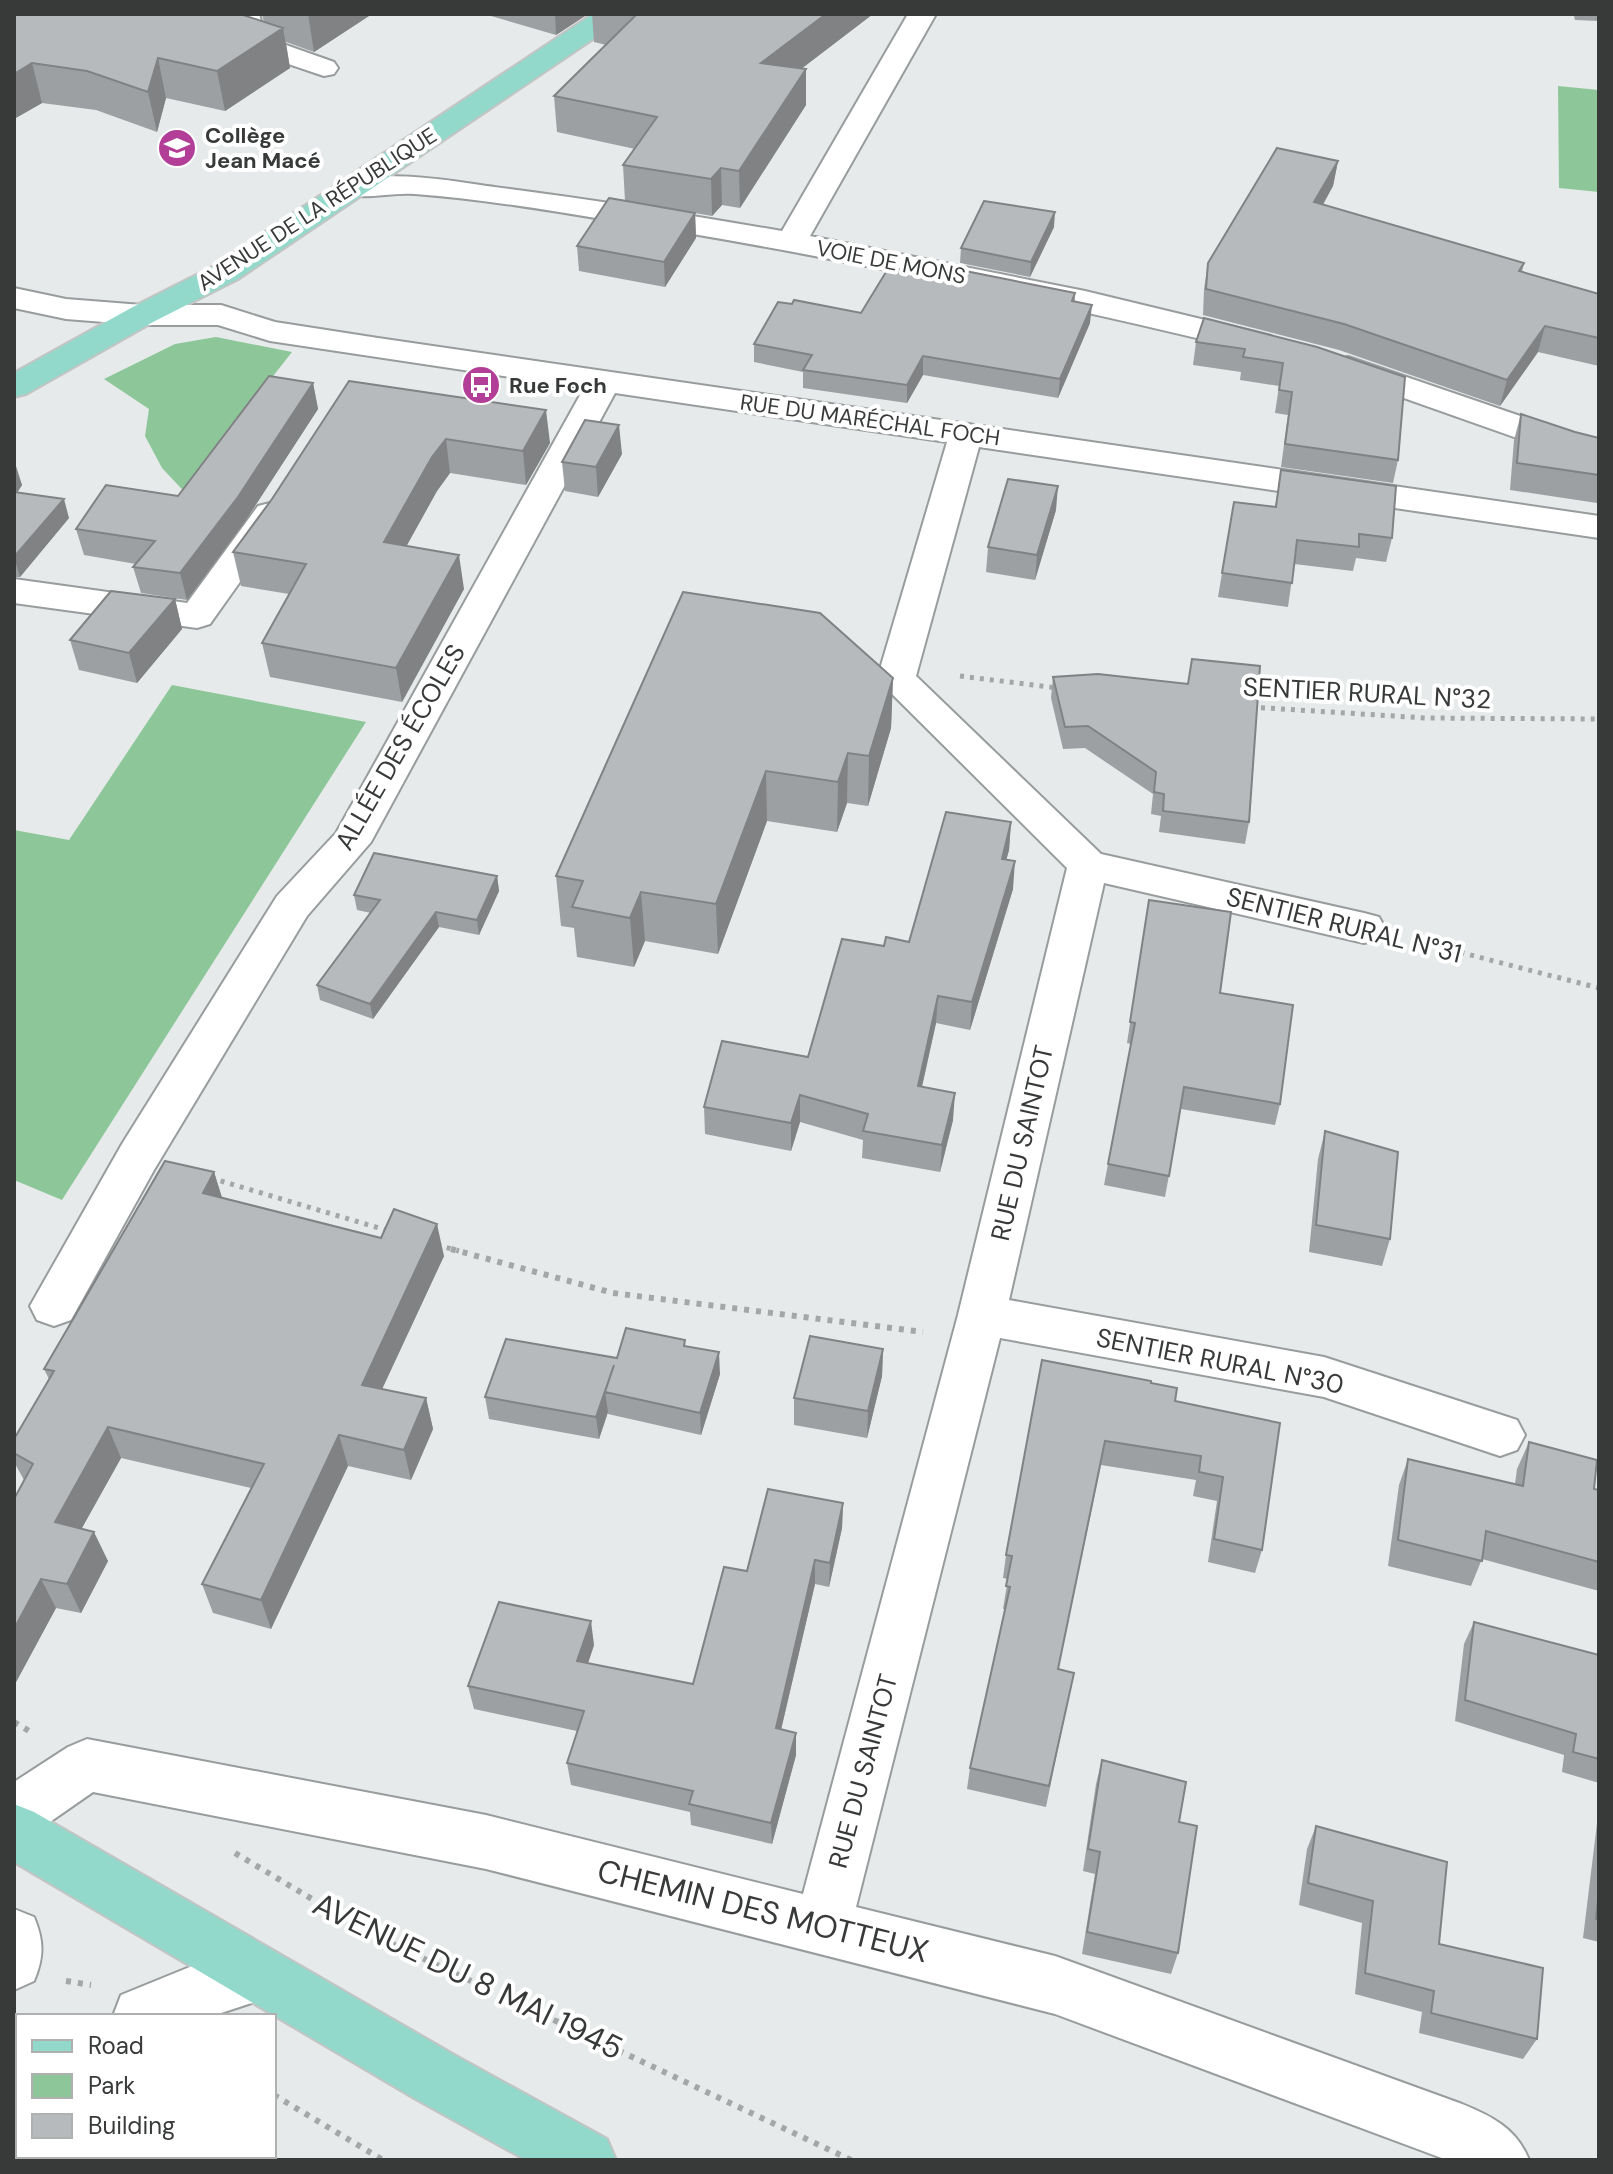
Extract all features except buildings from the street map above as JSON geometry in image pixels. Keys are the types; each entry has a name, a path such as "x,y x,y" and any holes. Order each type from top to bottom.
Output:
{"main road":[{"name":"AVENUE DE LA RÉPUBLIQUE","path":"14,387 142,315 227,272 611,14"},
{"path":"14,1831 435,2077 586,2160"}],"street":[{"path":"245,14 254,43 324,68"},
{"path":"791,242 922,14"},
{"name":"VOIE DE MONS","path":"354,188 413,185 611,211 791,242 1152,315 1283,349"},
{"name":"RUE DU MARÉCHAL FOCH","path":"14,298 66,309 142,315 221,315 370,361 604,382 1599,527"},
{"path":"1326,360 1599,453"},
{"name":"ALLÉE DES ÉCOLES","path":"54,1306 138,1157 292,906 351,842 604,382"},
{"path":"966,434 896,679 1088,865"},
{"path":"14,591 197,616 284,492"},
{"name":"SENTIER RURAL N°31","path":"1088,865 1364,928"},
{"name":"RUE DU SAINTOT","path":"823,1926 979,1327 1088,865"},
{"name":"SENTIER RURAL N°30","path":"979,1327 1324,1377 1500,1435"},
{"path":"14,1814 87,1765"},
{"name":"CHEMIN DES MOTTEUX","path":"87,1765 486,1842 1055,1985 1462,2134 1499,2160"},
{"path":"14,1937 34,1970"},
{"path":"122,2004 259,1974"}],"path":[{"path":"896,679 940,674 1066,689"},
{"name":"SENTIER RURAL N°32","path":"1237,706 1327,714 1529,721 1599,719"},
{"name":"SENTIER RURAL N°31","path":"1364,928 1599,988"},
{"path":"138,1157 398,1233"},
{"path":"428,1242 613,1293 979,1327"},
{"path":"14,1722 87,1765"},
{"name":"AVENUE DU 8 MAI 1945","path":"221,1845 369,1933 851,2160"},
{"path":"34,1970 88,1983 122,2004"},
{"path":"276,2096 383,2160"}],"green space":[{"path":"1558,86 1599,90 1599,192 1559,188"},
{"path":"216,337 292,352 231,430 194,502 162,468 145,436 149,409 104,379 175,344"},
{"path":"172,685 366,722 62,1200 14,1180 14,830 69,840"},
{"path":"14,2126 16,2158 277,2160 14,2160"}],"place":[{"name":"Collège Jean Macé","path":"177,148"},
{"name":"Rue Foch","path":"481,385"}]}
